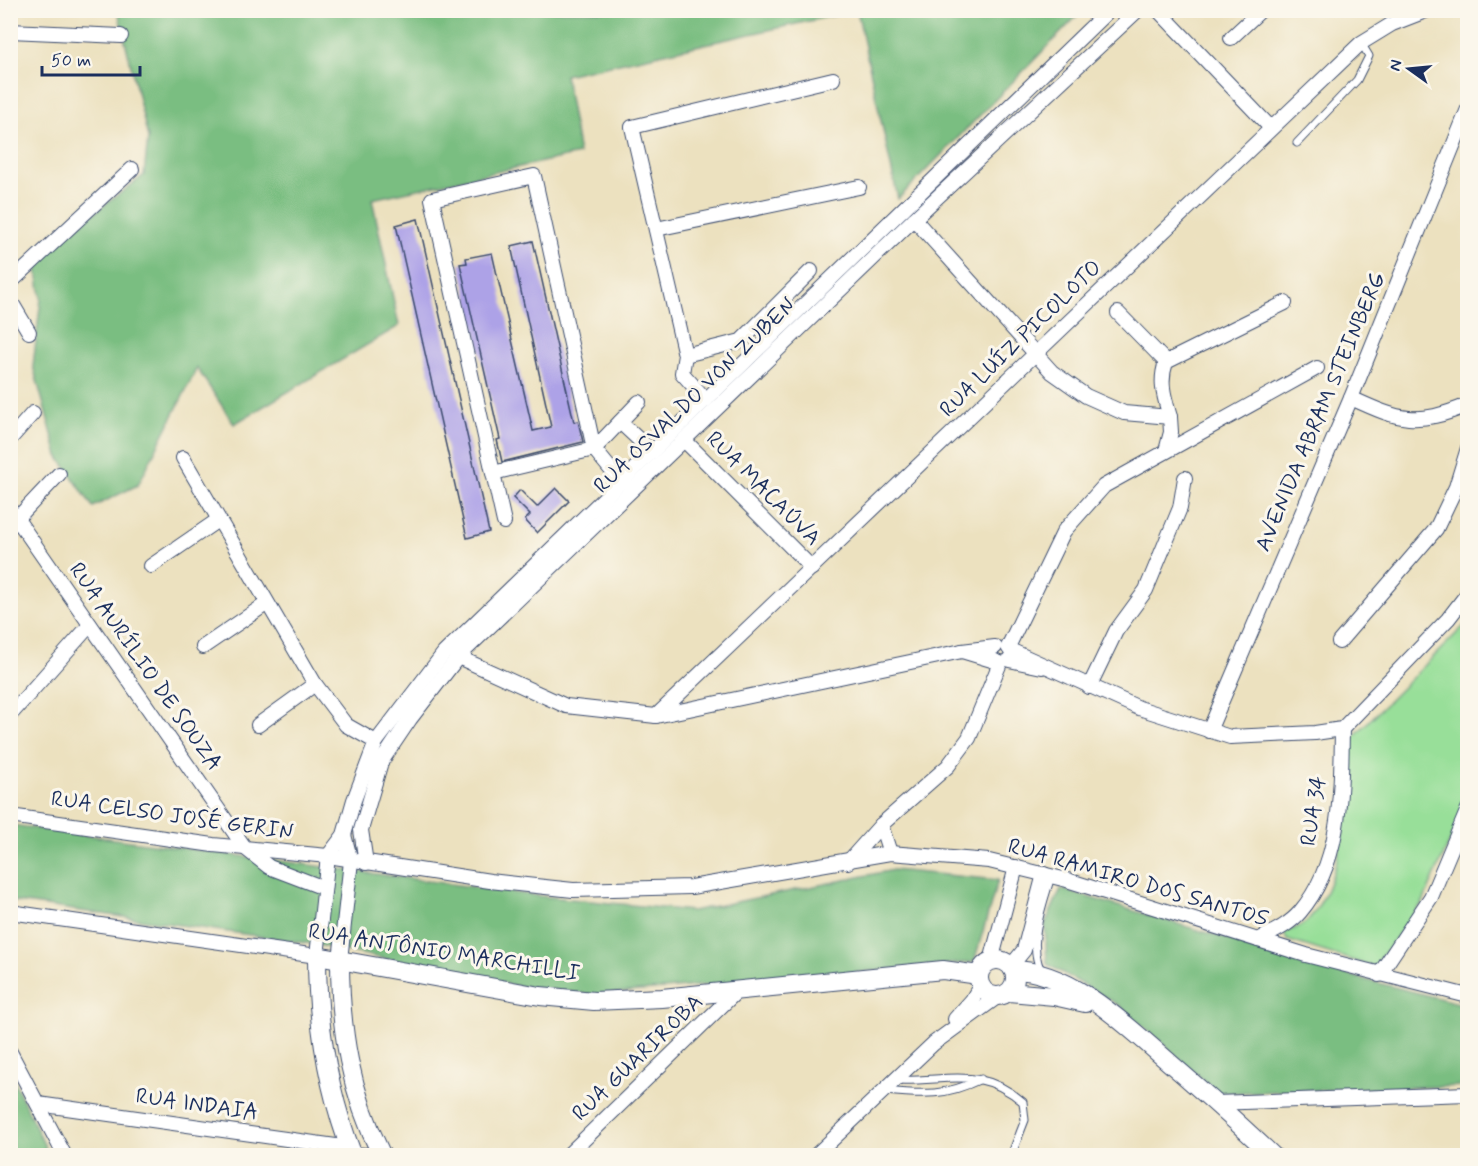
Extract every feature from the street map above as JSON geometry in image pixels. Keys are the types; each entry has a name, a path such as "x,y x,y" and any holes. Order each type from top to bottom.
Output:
{"street":[{"name":"RUA OSVALDO VON ZUBEN","path":"328,856 344,835 354,800 376,741 444,653 1109,10"},
{"name":"RUA OSVALDO VON ZUBEN","path":"366,863 361,830 381,762 410,719 458,657 914,219 1138,10"},
{"path":"1158,10 1270,127"},
{"path":"1231,38 1261,10"},
{"name":"RUA LUÍZ PICOLOTO","path":"656,716 1036,354 1270,127 1361,43 1392,24 1428,10"},
{"path":"10,31 122,36"},
{"path":"706,400 682,373 685,355 632,127 833,79"},
{"name":"AVENIDA ABRAM STEINBERG","path":"1209,730 1352,398 1467,109"},
{"path":"10,283 132,169"},
{"path":"504,522 432,199 534,176 594,448 621,482"},
{"path":"656,229 859,187"},
{"path":"914,219 1052,372 1086,396 1124,413 1170,417"},
{"path":"685,355 741,341 811,271"},
{"path":"10,300 29,332"},
{"path":"1166,451 1172,432 1161,376 1166,362 1285,303"},
{"path":"1118,313 1166,362"},
{"path":"848,862 881,825 948,766 969,738 1003,655 1050,559 1071,524 1104,486 1317,368"},
{"path":"1352,398 1389,416 1416,420 1439,416 1467,405"},
{"path":"493,474 594,448 639,402"},
{"path":"10,439 33,413"},
{"path":"620,422 652,452"},
{"name":"RUA MACAÚVA","path":"684,440 812,568"},
{"path":"1340,642 1436,529 1456,487 1467,448"},
{"path":"183,458 266,604 315,684 346,725 376,741"},
{"path":"13,518 59,474"},
{"path":"1089,687 1116,631 1146,590 1180,508 1185,478"},
{"name":"RUA AURÍLIO DE SOUZA","path":"13,518 245,848"},
{"path":"151,566 218,520"},
{"path":"458,657 535,694 566,706 656,716 962,651 1003,655 1044,668 1139,708 1230,737 1342,729 1448,619 1467,593"},
{"path":"203,647 266,604"},
{"path":"10,715 90,625"},
{"path":"258,725 315,684"},
{"name":"RUA 34","path":"1258,940 1280,929 1300,913 1320,880 1335,837 1342,729"},
{"path":"1379,975 1431,897 1467,809"},
{"name":"RUA CELSO JOSÉ GERIN","path":"10,816 245,848 328,856"},
{"path":"881,825 890,853"},
{"path":"344,835 351,861 340,960 340,1006 345,1053 369,1130 383,1155"},
{"path":"245,848 269,867 324,888"},
{"name":"RUA RAMIRO DOS SANTOS","path":"328,856 573,890 637,891 691,887 890,853 989,861 1044,874 1379,975 1467,996"},
{"path":"328,856 317,956 317,1007 325,1057 352,1152"},
{"path":"1003,994 987,993 997,970 1016,867"},
{"path":"934,1043 997,970 1024,950 1044,874"},
{"name":"RUA ANTÔNIO MARCHILLI","path":"10,912 317,956 540,996 594,1001 943,970 1025,970 1054,980 1107,1009 1273,1155"},
{"path":"815,1155 892,1080 934,1043 1014,986 997,970"},
{"name":"RUA GUARIROBA","path":"567,1155 738,990"},
{"name":"RUA ANTÔNIO MARCHILLI","path":"1003,994 1054,996 1107,1009"},
{"path":"10,1052 65,1155"},
{"path":"1216,1103 1467,1094"},
{"name":"RUA INDAIA","path":"38,1104 383,1155"}],"lane":[{"path":"1297,143 1363,72 1368,56 1361,43"},
{"path":"1044,874 1036,946 1041,972 1054,980"},
{"path":"892,1080 921,1081 963,1077 999,1084 1023,1102 1025,1120 1011,1155"},
{"path":"882,1090 923,1095 949,1092 981,1079"}],"green space":[{"path":"857,10 1082,10 1082,11 898,199"},
{"path":"118,11 855,11 565,75 579,154 372,199 399,326 234,424 197,368 138,485 93,507 58,456 33,366 41,298 37,269 48,248 144,175 148,138"},
{"path":"1467,623 1467,802 1423,902 1374,967 1287,940 1284,933 1308,920 1321,902 1330,881 1342,834 1351,739"},
{"path":"11,825 540,896 692,911 893,870 998,880 974,962 594,995 517,986 313,944 11,901"},
{"path":"1061,889 1362,979 1467,1005 1467,1086 1218,1093 1119,1005 1047,964 1045,924"},
{"path":"11,1075 49,1155 11,1155"}],"building":[{"path":"418,219 489,532 467,538 396,225"},
{"path":"533,241 574,422 578,421 583,442 502,462 497,440 500,439 460,264 467,263 466,258 492,253 533,431 551,427 511,246"},
{"path":"556,488 569,501 537,533 525,520 530,515 513,498 520,490 537,507"}]}
